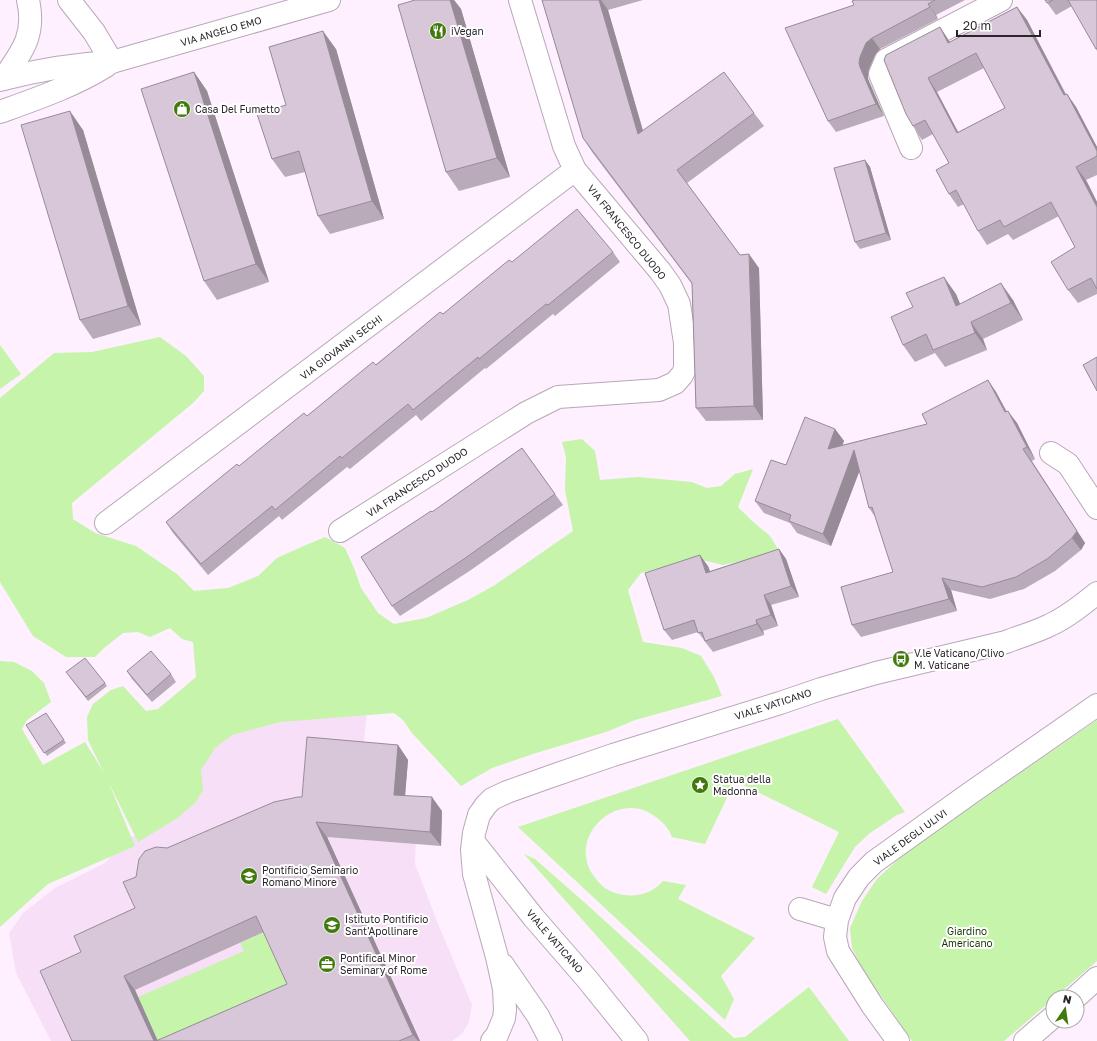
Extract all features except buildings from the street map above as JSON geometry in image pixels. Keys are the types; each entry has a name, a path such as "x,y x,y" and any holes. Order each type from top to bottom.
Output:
{"street":[{"path":"2,80 20,55 28,36 30,10 28,0"},
{"path":"69,0 94,32 112,62"},
{"name":"VIA ANGELO EMO","path":"2,80 65,67 112,62 289,5 329,0"},
{"name":"VIA FRANCESCO DUODO","path":"340,531 526,412 558,397 659,390 675,383 685,369 685,343 679,304 670,285 660,271 575,170 564,146 520,0"},
{"path":"911,148 880,74 886,60 1001,0"},
{"name":"VIA ANGELO EMO","path":"0,112 78,81 112,62"},
{"name":"VIA GIOVANNI SECHI","path":"106,523 575,170"},
{"path":"1051,452 1068,464 1097,508"},
{"name":"VIALE VATICANO","path":"497,1034 506,1010 504,989 474,874 472,858 476,826 482,809 492,799 507,792 613,755 820,689 876,673 1006,642 1036,631 1063,618 1097,593"},
{"name":"VIALE DEGLI ULIVI","path":"898,1041 872,1005 838,951 835,936 837,920 845,898 859,877 874,862 1097,705"},
{"name":"VIALE VATICANO","path":"473,841 534,918 587,979 637,1041"},
{"path":"800,909 837,920"},
{"name":"VIALE VATICANO","path":"497,958 538,1016 551,1041"},
{"path":"1085,989 1097,978"},
{"path":"1025,1041 1045,1024"}],"shaded area":[{"name":"Pontificio Seminario Romano Minore","path":"368,702 355,832 416,839 415,864 472,1005 469,1022 462,1034 452,1041 51,1041 16,973 9,933 23,913 55,888 105,863 123,842 184,807 200,758 231,732"}],"green space":[{"path":"160,337 186,356 204,376 204,391 193,403 72,503 73,519 95,533 136,546 177,574 194,591 228,588 258,576 277,558 325,537 345,548 361,588 378,613 394,624 426,618 468,600 495,585 573,531 565,490 566,457 562,442 582,439 595,451 600,480 638,477 692,482 707,488 721,486 735,474 753,469 738,507 770,536 778,549 755,558 723,565 702,560 687,561 641,573 628,590 643,642 682,648 701,656 714,677 722,696 635,720 606,732 492,768 461,786 412,733 403,720 394,713 280,722 232,735 215,748 201,770 203,790 196,802 176,819 138,842 108,781 135,846 48,884 0,927 0,661 14,662 32,671 44,683 51,702 27,720 22,729 43,765 85,742 104,773 88,740 87,717 93,704 111,690 123,686 146,711 158,709 196,677 193,642 182,639 170,628 150,637 138,632 123,633 95,657 66,657 33,636 0,582 0,398 54,353 92,352"},
{"path":"0,345 21,374 0,389"},
{"path":"838,719 905,812 897,815 870,833 855,847 826,894 812,887 839,832 735,781 705,844 672,837 666,826 657,818 643,810 628,808 613,812 601,820 592,831 586,845 586,860 593,875 601,885 614,893 625,895 643,894 653,889 663,881 686,885 678,899 755,938 721,976 734,999 725,1020 518,827"},
{"name":"Giardino Americano","path":"1097,720 1097,961 1064,989 1045,989 1045,1006 1004,1041 912,1041 862,968 852,948 850,928 862,901 877,879 906,852"},
{"path":"524,854 535,859 734,1038 745,1037 809,987 849,1041 690,1041"},
{"path":"267,931 310,1025 158,1041 138,997 244,951 240,943"}],"place":[{"name":"iVegan","path":"438,31"},
{"name":"Casa Del Fumetto","path":"182,109"},
{"name":"V.le Vaticano/Clivo M. Vaticane","path":"901,659"},
{"name":"Statua della Madonna","path":"700,785"},
{"name":"Pontificio Seminario Romano Minore","path":"249,876"},
{"name":"Istituto Pontificio Sant'Apollinare","path":"332,925"},
{"name":"Pontifical Minor Seminary of Rome","path":"327,964"}]}
